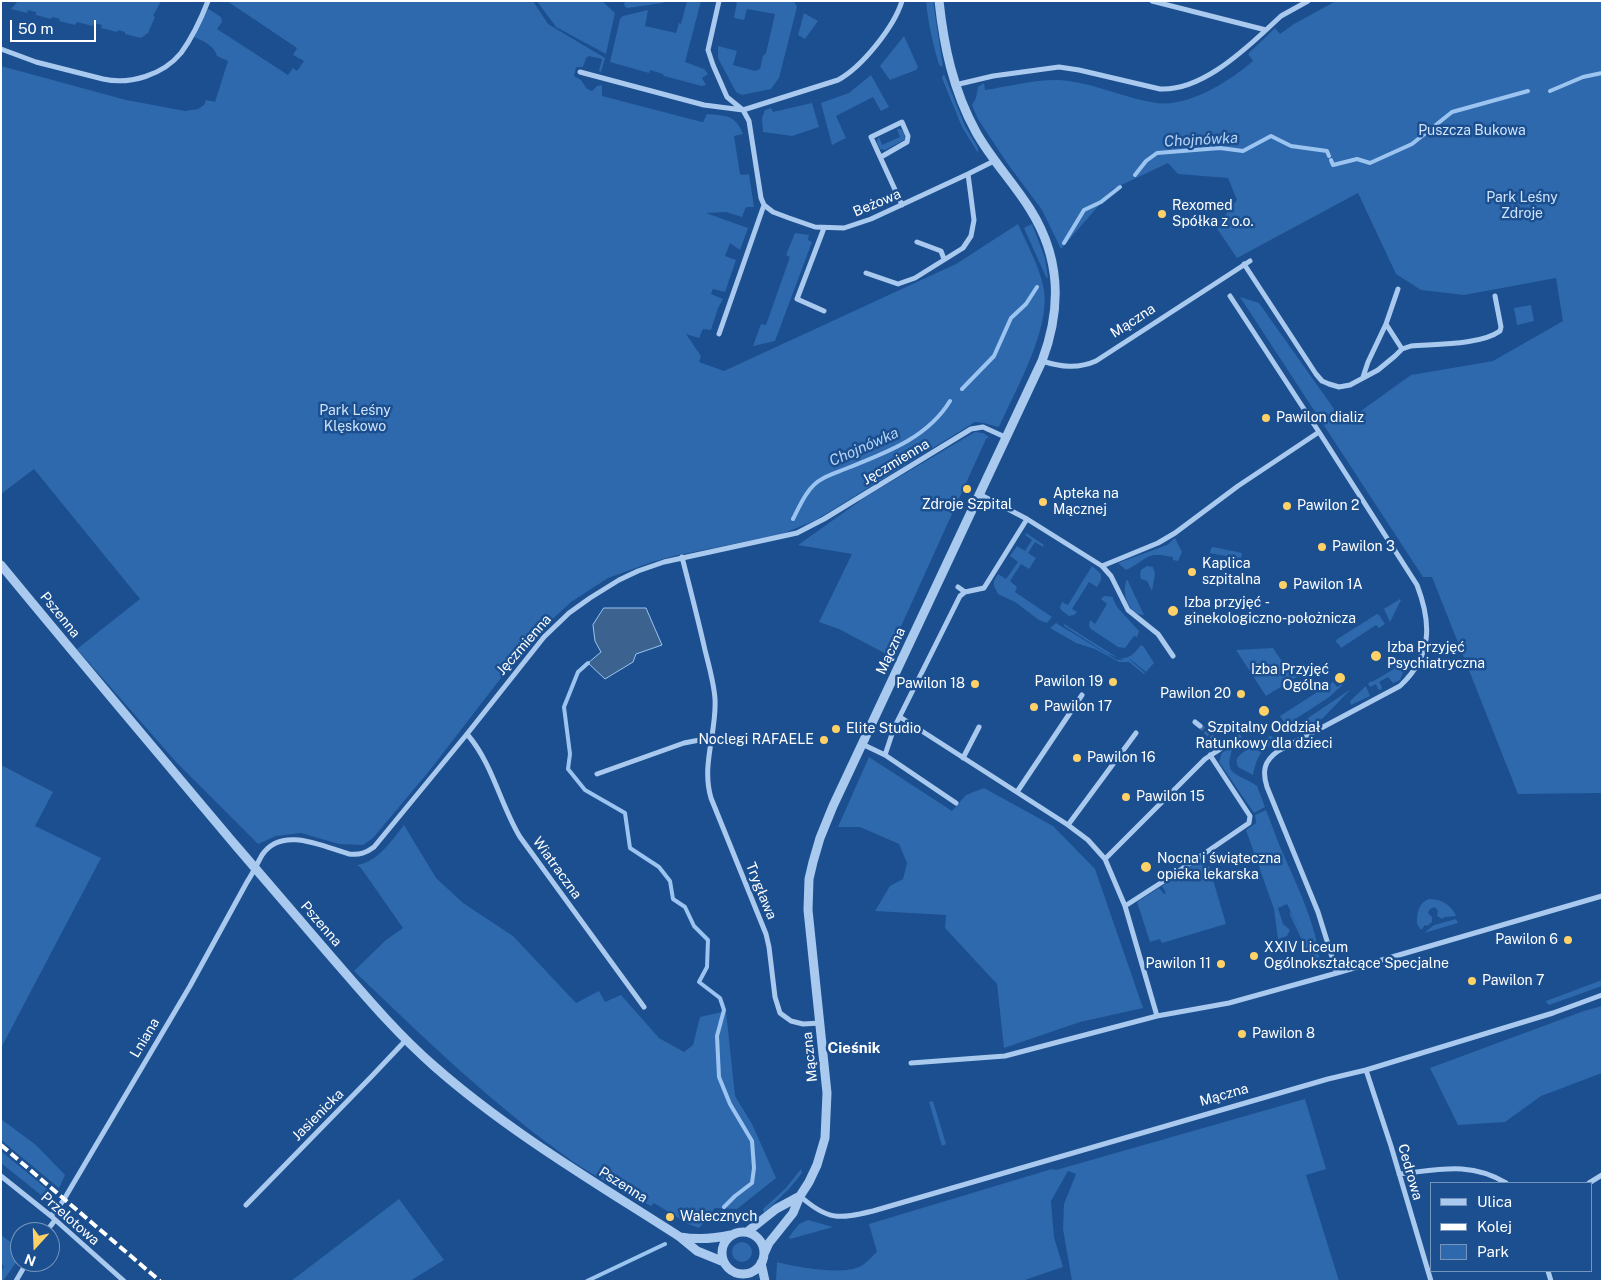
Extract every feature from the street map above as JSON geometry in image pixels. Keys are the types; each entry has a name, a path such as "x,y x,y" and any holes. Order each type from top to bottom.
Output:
{"street":[{"path":"1,49 36,62 114,82 136,80 151,74 174,60 190,38 208,1"},
{"path":"719,1 708,50 727,97 743,110 749,121 761,198 764,204 719,334"},
{"path":"580,72 704,104 743,110 838,80 848,75 864,60 889,29 902,1"},
{"path":"939,1 946,52 955,85 972,124 994,161 1030,208 1051,253 1056,286 1056,310 1049,343 1042,361"},
{"path":"1152,1 1266,30"},
{"path":"955,85 993,76 1059,67 1080,70 1154,88 1168,89 1190,84 1239,56 1282,16 1308,1"},
{"path":"881,157 907,142 908,136 902,122 871,138 902,205"},
{"name":"Beżowa","path":"764,204 773,212 789,218 824,228 844,228 902,205 994,161"},
{"path":"866,273 898,284 915,278 963,248 971,236 974,220 968,174"},
{"path":"824,228 798,299 824,311"},
{"path":"918,242 941,251 944,259"},
{"name":"Mączna","path":"764,1254 769,1243 793,1214 800,1196 809,1182 823,1149 826,1130 827,1093 808,910 809,879 816,850 824,825 1042,361 1064,366 1078,366 1096,361 1247,263 1322,381 1339,387 1356,383 1363,377"},
{"path":"1363,377 1386,324 1398,289"},
{"path":"1230,296 1417,585 1424,602 1427,620 1426,638 1419,664 1411,676 1400,686 1278,752 1270,757 1265,766 1264,778 1318,912 1337,973"},
{"path":"1363,377 1378,370 1402,349 1411,346 1472,341 1496,334 1500,331 1501,327 1495,296"},
{"path":"1386,324 1402,349"},
{"name":"Jęczmienna","path":"256,870 263,854 276,844 287,839 305,841 349,854 359,855 374,847 394,825 544,637 569,613 619,580 638,571 682,557 797,533 824,519 971,429 983,427 1006,437"},
{"path":"1102,566 1158,543 1175,533 1238,486 1319,432"},
{"path":"979,494 1026,519 1102,566 1111,576 1128,610 1138,620 1158,634 1173,656"},
{"path":"884,755 900,717 960,596 965,592 984,588 1026,519"},
{"name":"Trygława","path":"682,557 714,686 715,714 710,738 708,788 725,835 766,934 776,1007 784,1017 791,1021 803,1024 820,1023"},
{"name":"Pszenna","path":"1,565 59,637 146,737 256,870 406,1040 499,1118 575,1170 680,1237 697,1251 724,1262"},
{"path":"958,588 965,592"},
{"path":"1017,792 1082,695"},
{"path":"900,717 1068,825 1088,840 1105,860 1125,906 1157,1016"},
{"path":"963,758 979,726"},
{"path":"1068,825 1136,733"},
{"name":"Wiatraczna","path":"467,734 482,755 520,837 644,1007"},
{"path":"597,774 684,743 710,738"},
{"path":"862,744 884,755 956,803"},
{"path":"1105,860 1221,746"},
{"path":"1125,906 1249,823 1250,816 1210,755"},
{"name":"Lniana","path":"51,1222 190,986 247,882 256,870"},
{"path":"911,1063 1005,1056 1157,1016 1229,1003 1602,896"},
{"name":"Mączna","path":"800,1196 813,1207 830,1216 856,1215 1366,1070 1553,1013 1602,995"},
{"name":"Jasienicka","path":"246,1205 406,1040"},
{"name":"Cedrowa","path":"1366,1070 1431,1281"},
{"path":"1399,1174 1450,1168 1469,1168 1483,1171 1504,1182"},
{"path":"1591,1182 1602,1175"},
{"name":"Przelotowa","path":"1,1176 53,1218 124,1281"},
{"path":"747,1232 776,1209 800,1196"},
{"path":"736,1273 742,1274 752,1271 760,1264 764,1254 758,1238 747,1232 732,1234 722,1246 721,1252 724,1262 744,1281"},
{"name":"Pszenna","path":"680,1237 707,1240 732,1234"},
{"path":"760,1264 765,1281"}],"green space":[{"path":"18,1 161,1 153,16 155,17 148,33 141,38 118,30 117,32 101,28 102,25 94,23 93,26 77,22 75,25 59,21 60,19 36,15 36,12 28,10 27,13 11,9"},
{"name":"Park Leśny Klęskowo","path":"227,1 533,1 548,24 605,58 601,72 599,71 602,59 589,56 586,58 583,67 576,67 574,76 581,80 587,89 592,91 597,86 602,85 602,96 702,122 707,114 733,119 743,134 734,136 740,174 749,174 754,207 746,207 742,217 726,212 706,213 748,228 740,250 730,243 725,256 736,260 725,292 713,289 711,294 723,299 711,330 703,329 699,338 686,334 701,356 699,362 724,371 956,264 1018,224 1038,269 1045,301 1038,337 1000,425 998,427 975,422 816,520 782,534 674,556 608,578 571,602 531,639 430,770 373,838 363,845 339,844 301,833 276,836 258,844 177,763 77,649 140,599 34,469 1,494 1,66 126,100 185,111 198,109 204,105 206,100 215,102 228,61 217,56 216,52 208,44 194,37 207,8 221,17 222,22 217,29 288,75 293,68 297,71 304,61 293,55 297,48"},
{"path":"537,1 602,1 615,13 606,54 556,27"},
{"path":"625,1 664,1 663,3 627,8 624,5"},
{"path":"687,1 701,1 685,62 704,69 708,74 702,78 706,85 702,86 664,76 650,70 649,73 610,62 620,19 623,16 648,10 645,26 676,33 679,23 681,24"},
{"path":"737,1 794,1 797,7 779,78 771,89 742,95 736,92 718,58 718,46 737,51 733,65 755,71 760,69 763,56 766,53 775,14 747,9 744,20 734,18"},
{"path":"926,1 933,1 943,67 939,65 929,25"},
{"path":"1336,1 1602,1 1602,793 1518,794 1432,577 1423,577 1240,297 1259,303 1344,423 1411,375 1493,361 1563,321 1556,278 1464,295 1421,290 1396,274 1358,193 1237,258 1216,227 1237,200 1228,178 1178,174 1168,163 1113,189 1061,249 1042,210 1007,163 978,119 972,105 976,98 978,87 984,83 985,90 1049,80 1080,83 1157,103 1182,101 1208,91 1244,69 1253,61 1248,54 1275,28 1280,34 1294,24"},
{"path":"804,13 818,21 805,39 798,35"},
{"path":"904,36 918,67 916,70 890,80 880,66"},
{"path":"944,74 965,126 978,148 978,153 962,127 942,78"},
{"path":"871,75 889,107 881,111 873,97 836,116 846,138 832,145 821,103 849,93"},
{"path":"812,103 819,127 792,136 763,132 762,118 765,110 771,108 773,112"},
{"path":"897,129 903,131 904,140 885,150 880,149 877,142 878,138 882,145 900,137"},
{"path":"1032,224 1045,258 1048,278 1024,228"},
{"path":"795,233 809,235 808,240 812,242 775,341 753,346 761,324 766,325 790,257 786,255"},
{"path":"1531,305 1534,321 1517,325 1514,308"},
{"path":"975,432 983,433 989,437 986,439 888,655 839,629 819,622 852,554 798,545 867,496"},
{"path":"1026,533 1044,545 1043,547 1035,542 1028,553 1036,558 1029,569 1021,564 1010,581 1017,587 1015,592 1052,617 1047,623 1039,620 1015,602 998,594 994,586 994,581 998,574 1006,579 1018,562 1010,556 1017,546 1025,551 1032,540 1025,535"},
{"path":"1175,538 1182,552 1178,561 1173,560 1173,557 1164,555 1151,556 1126,570 1118,563 1167,545"},
{"path":"1213,547 1242,553 1241,559 1210,553"},
{"path":"1092,566 1101,574 1101,580 1097,587 1089,582 1072,609 1077,612 1069,616 1061,610 1062,602 1068,605"},
{"path":"1147,566 1153,567 1155,574 1152,591 1147,581 1141,579 1140,575 1141,570"},
{"path":"1127,579 1144,615 1134,611 1127,602 1125,584"},
{"path":"1104,596 1113,597 1117,607 1139,631 1137,637 1134,636 1125,648 1118,647 1089,626 1090,620 1095,624 1107,604 1101,599"},
{"path":"1401,600 1390,622 1384,609"},
{"path":"1377,614 1385,624 1379,628 1376,625 1341,648 1337,644 1336,640"},
{"path":"1056,623 1117,660 1124,660 1119,658 1131,655 1141,645 1154,663 1146,672 1129,659 1144,674 1129,662 1119,662 1095,649 1076,643 1050,628"},
{"path":"1064,624 1117,657 1108,654 1064,626"},
{"path":"1273,648 1290,673 1299,667 1303,673 1266,696 1236,650"},
{"path":"1393,667 1400,668 1403,672 1400,680 1393,683 1388,677 1379,682 1382,687 1381,690 1378,689 1376,684 1370,687 1368,684 1371,681 1394,669"},
{"path":"1348,680 1328,698 1286,725 1280,716 1333,682 1337,687"},
{"path":"1366,686 1370,696 1351,705 1350,701"},
{"path":"1351,689 1323,718 1310,727 1306,726 1305,720"},
{"path":"1271,736 1278,741 1267,747 1260,754 1253,775 1238,767 1237,759 1242,753"},
{"path":"1234,745 1230,755 1230,768 1233,772 1257,786 1265,807 1254,813 1219,762 1222,753"},
{"path":"869,757 952,811 966,795 984,788 1053,826 1095,869 1143,1008 1080,1022 1004,1048 997,984 945,928 946,915 875,911 890,886 903,879 907,863 899,844 860,827 838,827"},
{"path":"1,765 53,792 35,826 101,858 1,1048"},
{"path":"1266,810 1307,909 1317,942 1319,971 1315,967 1290,915 1290,911 1308,947 1287,904 1278,908 1283,924 1290,930 1287,936 1278,939 1274,909 1246,830 1256,823 1255,815"},
{"path":"404,825 436,878 463,903 513,936 576,1003 599,991 605,1002 621,995 659,1038 684,1052 693,1045 700,1017 726,1011 735,1096 752,1124 776,1178 737,1209 715,1208 699,1228 688,1224 654,1203 651,1206 572,1161 514,1117 406,1021 354,971 386,940 403,928 357,865 372,860 378,855"},
{"path":"1201,860 1206,867 1209,866 1226,924 1162,943 1160,939 1150,942 1137,902 1159,888 1164,894 1166,893 1162,886"},
{"path":"1429,899 1445,903 1456,916 1442,919 1437,916 1438,911 1435,907 1430,909 1428,913 1432,917 1432,922 1427,926 1425,925 1421,930 1417,924 1418,913 1422,903"},
{"path":"1456,919 1458,923 1424,933 1434,925"},
{"path":"1602,980 1602,986 1549,1005 1546,1002 1546,1001"},
{"path":"1602,1006 1602,1073 1541,1096 1505,1122 1458,1125 1430,1068"},
{"path":"1305,1099 1326,1169 1306,1175 1339,1281 1072,1281 1063,1229 1064,1204 1076,1174 1068,1171 1051,1201 1054,1237 1063,1267 1022,1281 776,1281 777,1262 806,1268 831,1270 852,1269 862,1266 877,1252 869,1224 1052,1169 1056,1170"},
{"path":"933,1101 946,1144 942,1146 929,1102"},
{"path":"1,1119 36,1145 65,1175 59,1188 1,1140"},
{"path":"1,1151 54,1195 51,1199 46,1199 1,1163"},
{"path":"801,1169 802,1173 788,1190 764,1213 763,1209 786,1188"},
{"path":"399,1199 444,1260 410,1281 291,1281"},
{"path":"808,1220 833,1227 790,1239 789,1237 799,1224"},
{"path":"1,1235 10,1242 10,1271 3,1281 1,1281 1,1270 4,1268 1,1261"},
{"path":"742,1242 749,1245 752,1252 749,1259 742,1262 735,1259 732,1252 735,1245"}],"shaded area":[{"path":"604,608 646,608 662,645 636,654 633,662 605,679 588,663 601,652 595,641 593,625"}],"waterway":[{"name":"Chojnówka","path":"1550,91 1583,77 1602,73"},
{"name":"Chojnówka","path":"1331,160 1333,165 1357,159 1370,163 1412,144 1452,112 1528,91"},
{"name":"Chojnówka","path":"1135,175 1146,161 1157,153 1220,148 1243,151 1271,136 1291,146 1327,151 1329,156"},
{"name":"Chojnówka","path":"1064,243 1084,210 1101,202 1120,187"},
{"name":"Chojnówka","path":"962,389 994,356 1011,318 1026,304 1037,287"},
{"name":"Chojnówka","path":"793,519 805,496 817,482 906,442 919,434 941,414 950,401"},
{"name":"Chojnówka","path":"588,663 578,672 564,707 570,754 568,769 585,790 625,813 630,848 659,867 670,881 673,899 685,907 694,926 708,940 707,967 699,982 720,998 724,1010 717,1036 719,1077 730,1104 752,1141 754,1168 752,1183 724,1207"},
{"name":"Chojnówka","path":"587,1281 665,1244"}],"tunnel":[{"path":"1200,726 1218,745"},
{"path":"1225,746 1241,736"}],"railway":[{"path":"1,1145 160,1281"}],"place":[{"name":"Rexomed Spółka z o.o.","path":"1162,214"},
{"name":"Pawilon dializ","path":"1266,418"},
{"name":"Zdroje Szpital","path":"967,489"},
{"name":"Apteka na Mącznej","path":"1043,502"},
{"name":"Pawilon 2","path":"1287,506"},
{"name":"Pawilon 3","path":"1322,547"},
{"name":"Kaplica szpitalna","path":"1192,572"},
{"name":"Pawilon 1A","path":"1283,585"},
{"name":"Izba przyjęć - ginekologiczno-położnicza","path":"1173,611"},
{"name":"Izba Przyjęć Psychiatryczna","path":"1376,656"},
{"name":"Izba Przyjęć Ogólna","path":"1340,678"},
{"name":"Pawilon 19","path":"1113,682"},
{"name":"Pawilon 18","path":"975,684"},
{"name":"Pawilon 20","path":"1241,694"},
{"name":"Pawilon 17","path":"1034,707"},
{"name":"Szpitalny Oddział Ratunkowy dla dzieci","path":"1264,711"},
{"name":"Elite Studio","path":"836,729"},
{"name":"Noclegi RAFAELE","path":"824,740"},
{"name":"Pawilon 16","path":"1077,758"},
{"name":"Pawilon 15","path":"1126,797"},
{"name":"Nocna i świąteczna opieka lekarska","path":"1146,867"},
{"name":"Pawilon 6","path":"1568,940"},
{"name":"XXIV Liceum Ogólnokształcące Specjalne","path":"1254,956"},
{"name":"Pawilon 11","path":"1221,964"},
{"name":"Pawilon 7","path":"1472,981"},
{"name":"Pawilon 8","path":"1242,1034"},
{"name":"Walecznych","path":"670,1217"}],"district":[{"name":"Cieśnik","path":"854,1048"}],"park label":[{"name":"Puszcza Bukowa","path":"1472,131"},
{"name":"Park Leśny Zdroje","path":"1522,206"}]}
